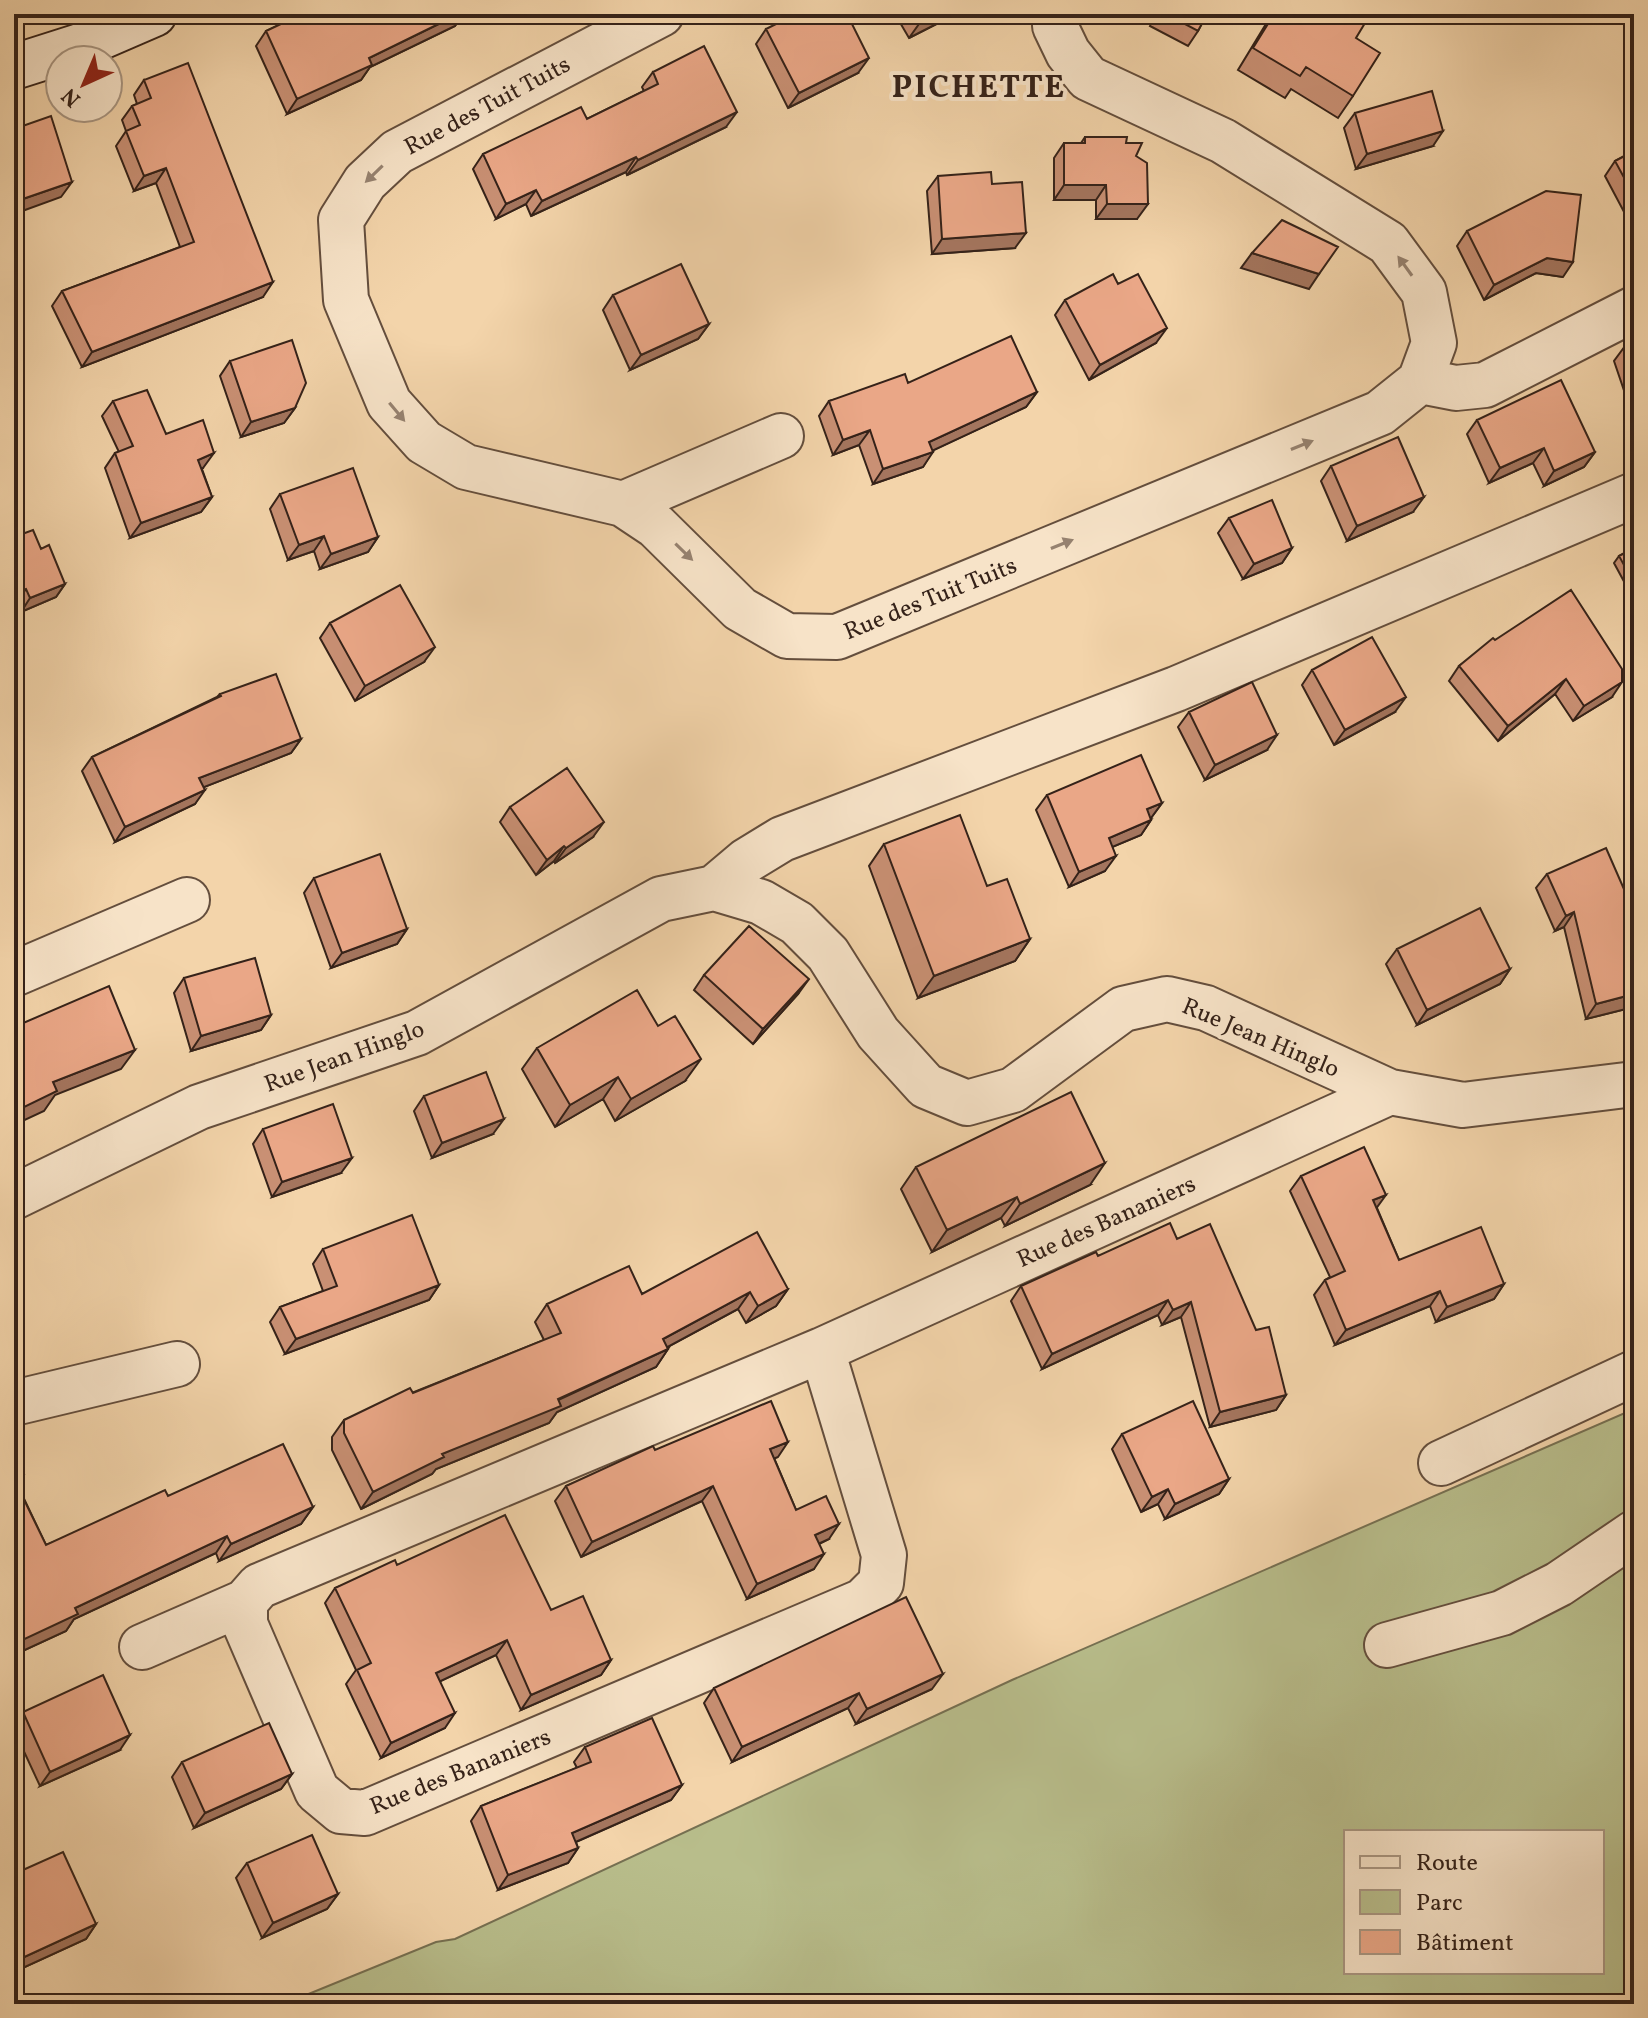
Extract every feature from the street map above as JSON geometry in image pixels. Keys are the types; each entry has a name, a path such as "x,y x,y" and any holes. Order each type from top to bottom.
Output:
{"street":[{"name":"Rue des Tuit Tuits","path":"661,14 397,152 365,182 341,220 346,300 389,403 424,442 466,467 623,504 656,526 740,609 787,636 837,637 1380,413 1420,381"},
{"path":"1055,14 1055,26 1068,53 1088,78 1223,141 1388,243 1424,292 1434,343 1420,381 1456,388 1485,385 1634,309"},
{"path":"14,67 80,46 148,16"},
{"path":"623,504 781,436"},
{"name":"Rue Jean Hinglo","path":"714,888 746,861 782,839 1176,689 1634,495"},
{"name":"Rue Jean Hinglo","path":"14,1197 199,1107 417,1033 661,899 714,888 761,902 797,923 828,954 878,1033 926,1086 967,1103 1013,1090 1123,1009 1167,999 1206,1008 1390,1092 1463,1105 1634,1084"},
{"path":"14,974 187,900"},
{"name":"Rue des Bananiers","path":"822,1350 884,1555 881,1583 863,1601 365,1813 341,1811 317,1791 245,1624 245,1602 259,1586 822,1350 1390,1092"},
{"path":"14,1403 177,1364"},
{"path":"1441,1463 1634,1373"},
{"path":"1387,1645 1502,1613 1559,1584 1634,1533"},
{"path":"142,1647 245,1602"}],"green space":[{"path":"1634,1409 1634,2004 284,2004 436,1942 455,1939 1012,1680"}],"building":[{"path":"302,14 459,14 369,58 372,65 297,99 266,31"},
{"path":"796,14 847,14 869,58 799,93 766,29"},
{"path":"913,14 938,14 919,24"},
{"path":"1166,14 1207,14 1198,31"},
{"path":"1274,14 1362,14 1368,18 1356,38 1380,53 1353,96 1306,67 1300,76 1253,48"},
{"path":"704,46 737,112 638,160 636,157 542,201 536,190 506,204 483,154 581,107 587,119 658,84 653,72"},
{"path":"188,63 273,282 92,352 62,291 194,242 166,168 144,176 126,131 140,125 132,106 151,98 144,80"},
{"path":"1432,91 1443,131 1367,154 1355,113"},
{"path":"44,118 44,124 54,124 72,182 14,202 14,129"},
{"path":"1085,137 1127,137 1126,143 1142,143 1136,156 1147,163 1148,204 1107,204 1106,185 1064,185 1064,143 1085,143"},
{"path":"1634,151 1634,196 1615,161"},
{"path":"991,172 992,184 1022,182 1026,233 942,239 938,176"},
{"path":"1546,191 1581,195 1573,262 1547,258 1494,285 1467,231"},
{"path":"1282,220 1338,247 1319,274 1252,253"},
{"path":"681,264 709,324 641,355 613,295"},
{"path":"1113,274 1118,284 1138,274 1167,328 1100,365 1065,300"},
{"path":"1011,336 1037,392 929,442 933,452 883,469 870,430 843,440 829,401 905,374 908,383"},
{"path":"292,340 306,383 295,408 251,422 230,361"},
{"path":"1634,343 1634,373 1625,346"},
{"path":"1561,380 1595,452 1554,471 1544,448 1500,468 1477,420"},
{"path":"147,390 166,434 203,420 214,453 198,460 212,497 141,523 115,453 133,446 113,401"},
{"path":"1398,437 1424,497 1357,526 1331,466"},
{"path":"353,468 378,537 331,554 324,536 299,545 280,494"},
{"path":"1272,500 1292,548 1254,564 1229,518"},
{"path":"33,530 41,549 49,545 65,584 30,598 26,589 14,593 14,537"},
{"path":"1634,548 1634,583 1619,556"},
{"path":"400,585 435,647 365,686 330,623"},
{"path":"1571,590 1622,669 1622,682 1584,706 1566,679 1508,726 1459,666 1493,638 1495,640"},
{"path":"1372,637 1406,697 1345,730 1312,670"},
{"path":"276,674 301,739 199,778 205,790 125,827 92,757 220,694"},
{"path":"1252,682 1277,735 1215,765 1189,712"},
{"path":"1141,755 1162,803 1147,809 1151,820 1109,838 1116,856 1079,872 1047,795"},
{"path":"567,768 604,822 547,860 510,807"},
{"path":"960,815 987,886 1007,879 1030,939 934,976 884,844"},
{"path":"1606,848 1634,912 1634,994 1596,1004 1574,912 1566,916 1547,874"},
{"path":"380,854 407,929 342,953 314,878"},
{"path":"1480,908 1510,969 1427,1010 1397,949"},
{"path":"749,926 809,979 763,1029 704,975"},
{"path":"255,958 271,1015 201,1036 184,978"},
{"path":"109,986 135,1050 53,1082 57,1091 14,1112 14,1027"},
{"path":"637,990 658,1026 675,1016 701,1059 631,1099 618,1077 570,1105 537,1048"},
{"path":"486,1072 504,1119 442,1143 424,1096"},
{"path":"1071,1092 1105,1163 1020,1204 1017,1197 947,1230 916,1167"},
{"path":"333,1104 352,1158 282,1182 263,1129"},
{"path":"1364,1147 1386,1195 1373,1200 1399,1260 1481,1227 1504,1284 1447,1307 1440,1291 1346,1330 1325,1280 1345,1271 1301,1176"},
{"path":"412,1215 439,1285 296,1339 280,1307 337,1286 323,1249"},
{"path":"1170,1223 1177,1239 1210,1224 1256,1330 1269,1327 1286,1395 1220,1412 1191,1302 1173,1310 1168,1300 1052,1354 1021,1286"},
{"path":"757,1232 788,1289 758,1306 750,1292 663,1339 668,1349 558,1399 561,1406 442,1454 444,1457 373,1492 344,1433 344,1420 410,1388 413,1393 561,1333 547,1304 629,1266 642,1294"},
{"path":"14,1330 21,1344 14,1348"},
{"path":"771,1401 788,1442 770,1449 796,1510 826,1496 839,1524 815,1535 824,1554 757,1584 713,1486 592,1542 566,1486 653,1446 655,1450"},
{"path":"1193,1401 1229,1479 1175,1504 1168,1489 1152,1497 1122,1434"},
{"path":"283,1444 313,1507 231,1544 227,1536 75,1608 78,1614 14,1644 14,1479 46,1545 165,1490 168,1496"},
{"path":"14,1454 24,1474 14,1479"},
{"path":"505,1515 551,1610 583,1596 611,1660 531,1695 507,1640 436,1673 455,1713 391,1743 357,1670 371,1663 335,1588 395,1560 397,1565"},
{"path":"906,1597 943,1674 867,1709 859,1693 742,1747 714,1688"},
{"path":"103,1675 130,1735 50,1772 23,1712"},
{"path":"652,1718 682,1785 572,1833 578,1848 508,1875 481,1806 591,1762 585,1747"},
{"path":"269,1723 292,1774 205,1813 182,1762"},
{"path":"312,1835 338,1894 273,1923 247,1863"},
{"path":"63,1852 96,1924 20,1959 14,1945 14,1874"}],"district":[{"name":"PICHETTE","path":"979,86"}]}
